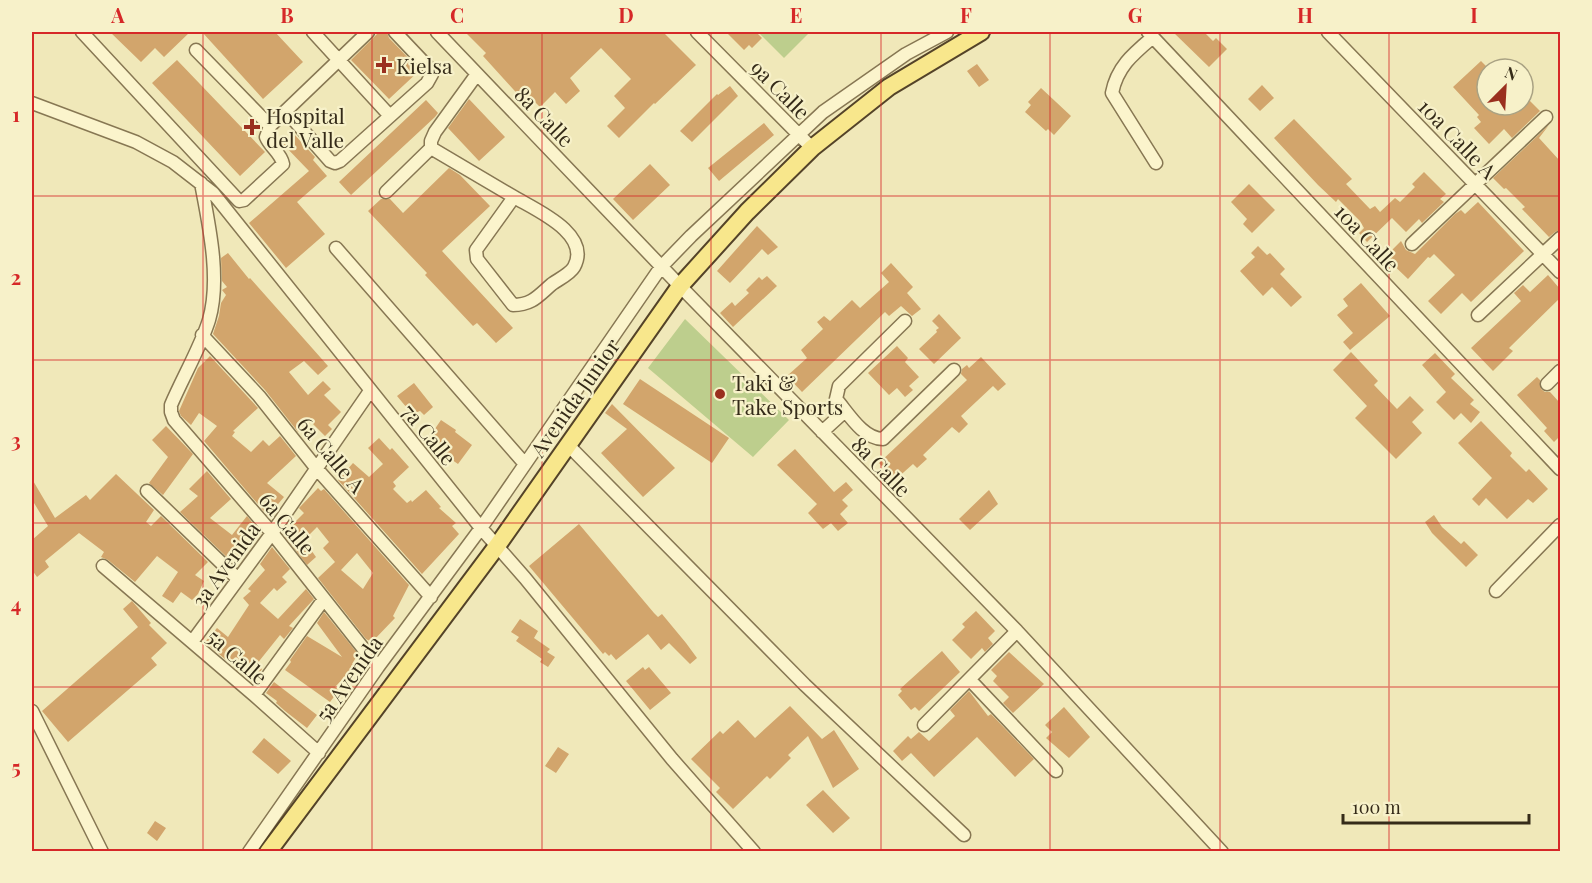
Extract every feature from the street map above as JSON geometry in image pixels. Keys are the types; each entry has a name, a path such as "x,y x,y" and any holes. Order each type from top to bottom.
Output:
{"main road":[{"name":"Avenida Junior","path":"276,849 497,546 680,286 747,212 812,148 890,87 981,32"}],"street":[{"path":"82,32 239,201 244,200 283,164 282,159 268,143 266,136 270,126 368,32"},
{"path":"313,32 390,116"},
{"path":"286,111 330,161 335,163 340,161 428,83 432,74 430,69 395,32"},
{"name":"8a Calle","path":"437,32 661,267 1017,632 1222,852"},
{"name":"9a Calle","path":"697,32 812,148"},
{"name":"5a Avenida","path":"249,852 378,667 481,528 661,267 824,112 906,54 947,32"},
{"name":"10a Calle A","path":"1328,32 1560,272"},
{"path":"1150,34 1114,77 1112,93 1156,163"},
{"name":"10a Calle","path":"1150,34 1560,469"},
{"path":"196,50 270,126"},
{"path":"386,192 431,148 435,132 477,74"},
{"name":"7a Calle","path":"32,103 136,142 173,162 213,193 481,528 672,759 752,851"},
{"path":"1413,244 1546,117"},
{"path":"431,148 514,197 568,231 576,243 577,257 573,268 526,305 513,305 477,259 476,250 514,197"},
{"path":"201,183 211,238 214,291 208,321 202,335"},
{"path":"1478,315 1560,238"},
{"path":"336,248 525,464"},
{"path":"905,321 839,386 836,399 865,432 874,439 883,439 954,370"},
{"name":"6a Calle","path":"202,335 171,405 174,420 272,532 378,667"},
{"name":"6a Calle A","path":"202,335 259,396 317,469 431,597"},
{"path":"1547,384 1560,371"},
{"name":"3a Avenida","path":"192,642 317,469 370,391"},
{"path":"822,432 845,411"},
{"path":"568,444 806,685 964,835"},
{"path":"147,491 238,579"},
{"path":"1496,591 1560,525"},
{"name":"5a Calle","path":"103,566 319,753"},
{"path":"254,695 324,599"},
{"path":"924,726 1017,632"},
{"path":"970,680 1056,771"},
{"path":"32,711 102,852"}],"green space":[{"path":"758,32 810,32 784,58"},
{"name":"Taki & Take Sports","path":"685,319 789,420 753,457 648,368"}],"building":[{"path":"110,32 190,32 164,57 155,48 141,62"},
{"path":"202,32 275,32 303,62 263,99"},
{"path":"379,32 387,32 389,38 420,70 389,99 351,60"},
{"path":"465,32 663,32 696,65 619,138 607,126 625,108 614,96 631,79 601,48 570,78 580,91 566,104 555,92 540,107 528,95 523,100 483,56 486,53"},
{"path":"726,32 756,32 762,38 752,48 749,45 744,50"},
{"path":"1173,32 1204,32 1213,41 1216,38 1227,49 1209,67"},
{"path":"177,60 265,152 240,176 152,83"},
{"path":"977,64 989,80 979,87 967,71"},
{"path":"1475,67 1475,111 1453,87"},
{"path":"1262,85 1274,98 1260,111 1248,99"},
{"path":"730,86 738,96 692,142 680,131 717,94"},
{"path":"1041,88 1071,116 1054,135 1048,129 1046,131 1025,112 1031,105 1028,102"},
{"path":"469,99 505,137 479,161 448,128"},
{"path":"426,100 438,113 435,117 351,195 339,182"},
{"path":"1535,106 1540,111 1535,116"},
{"path":"1477,117 1534,117 1512,138 1504,129 1489,144 1474,128 1481,122"},
{"path":"1294,119 1352,179 1346,184 1370,209 1375,206 1380,212 1395,198 1400,202 1415,187 1412,184 1424,172 1446,194 1440,199 1444,202 1422,223 1419,219 1406,232 1392,218 1367,242 1359,233 1364,228 1360,221 1338,199 1336,202 1318,185 1274,138"},
{"path":"764,123 774,135 719,181 708,168"},
{"path":"1549,125 1539,138 1560,161 1560,230 1549,237 1522,209 1525,207 1493,178"},
{"path":"293,133 315,157 313,160 327,176 297,202 325,234 286,268 249,223 309,171 282,143"},
{"path":"650,164 670,185 633,220 613,199"},
{"path":"449,168 460,175 490,206 442,251 513,328 496,343 477,323 473,326 368,211 381,199 390,199 403,213"},
{"path":"1249,184 1275,210 1252,233 1243,224 1247,219 1231,202"},
{"path":"1478,202 1524,251 1471,302 1462,293 1441,314 1428,301 1455,275 1434,254 1428,257 1408,279 1385,257 1401,241 1406,250 1415,254 1455,214 1461,210 1465,214"},
{"path":"757,226 778,247 768,255 762,249 730,283 717,271"},
{"path":"1258,246 1267,255 1270,253 1285,269 1280,274 1302,297 1291,307 1272,287 1263,296 1240,271 1255,257 1251,253"},
{"path":"228,253 328,366 318,375 304,361 289,372 308,395 323,381 331,389 324,395 341,412 328,425 332,429 325,436 311,422 298,432 265,390 213,334 221,303 226,295 222,290 227,287 222,281 221,258"},
{"path":"891,263 913,287 907,293 921,309 912,316 901,306 889,316 885,312 802,392 787,376 807,358 801,350 823,329 817,322 824,316 830,321 852,300 860,308 889,282 881,273"},
{"path":"1548,275 1560,289 1560,298 1509,348 1513,351 1493,371 1471,348 1521,301 1514,293 1523,285 1530,292"},
{"path":"767,276 777,286 733,327 720,313 732,302 735,306 749,293 746,290 759,277 762,280"},
{"path":"1361,283 1390,316 1350,350 1343,342 1353,333 1337,315 1348,306 1343,299"},
{"path":"939,314 961,338 934,364 919,349 937,332 939,328 932,321"},
{"path":"897,346 908,358 905,362 919,377 909,386 913,390 905,397 897,388 889,395 868,373"},
{"path":"1351,352 1378,381 1374,385 1397,409 1410,396 1424,410 1412,422 1422,433 1396,459 1355,418 1367,406 1333,370"},
{"path":"1435,353 1455,374 1451,378 1474,400 1470,404 1480,412 1471,423 1461,413 1454,420 1436,402 1446,392 1422,365"},
{"path":"210,356 258,408 233,431 235,432 232,436 251,452 263,440 269,446 280,436 296,456 267,483 284,497 268,516 204,441 217,426 199,413 191,425 179,411 198,368"},
{"path":"981,357 1006,384 998,391 993,386 961,416 968,424 959,433 952,427 923,455 927,459 917,468 913,464 895,480 879,463 967,380 961,374 962,369 967,365 969,368"},
{"path":"1537,377 1540,380 1541,389 1550,392 1560,403 1560,436 1554,442 1544,431 1547,428 1517,395"},
{"path":"640,379 729,438 712,463 623,404"},
{"path":"414,383 433,407 424,415 420,411 412,414 397,396"},
{"path":"612,404 675,468 643,497 601,453 627,429 605,413"},
{"path":"441,420 472,445 458,464 442,453 445,450 428,439"},
{"path":"1481,421 1512,453 1510,456 1526,472 1529,469 1548,489 1533,503 1528,499 1507,519 1486,498 1479,506 1472,499 1492,478 1458,443"},
{"path":"166,426 193,454 163,495 149,483 168,457 152,440"},
{"path":"379,438 390,450 392,448 409,467 393,482 396,486 393,489 407,503 411,500 412,502 426,490 441,507 439,508 456,523 452,526 459,534 422,574 338,480 353,463 369,477 383,464 368,448"},
{"path":"795,449 834,492 846,482 853,490 842,500 848,506 840,514 848,523 838,531 831,523 823,529 808,513 817,504 777,465"},
{"path":"207,471 231,499 210,518 232,535 247,516 255,526 238,547 243,551 233,563 180,512 198,496 189,489"},
{"path":"116,474 154,510 146,522 151,526 161,516 208,562 195,575 204,581 198,594 192,600 181,592 173,603 162,596 178,572 157,556 135,582 101,557 104,552 79,533 45,561 49,567 37,577 32,570 32,540 48,526 34,503 32,504 32,479 55,518 86,495 90,500"},
{"path":"318,488 321,491 324,489 409,585 393,616 395,618 372,642 366,639 318,578 335,562 323,548 329,542 317,527 304,540 316,557 307,565 283,534 304,513 299,508","holes":["357,553 373,573 363,589 341,570"]},
{"path":"989,490 998,504 970,530 959,519"},
{"path":"1434,515 1442,527 1461,544 1464,541 1478,555 1466,567 1432,533 1425,522"},
{"path":"579,524 654,613 658,617 662,614 686,643 697,658 690,664 669,643 661,650 648,634 616,660 611,654 609,656 605,652 603,654 529,566"},
{"path":"272,547 290,569 282,577 287,582 277,591 274,588 260,603 278,619 306,589 314,599 289,626 293,628 284,639 280,635 256,665 262,669 253,683 205,642 217,628 228,637 249,605 243,598 251,591 248,589 265,570 260,564"},
{"path":"132,601 151,623 149,625 167,643 151,658 157,665 68,742 42,711 138,627 123,609"},
{"path":"976,611 995,631 988,638 993,644 985,652 982,648 971,659 952,640 965,627 962,624"},
{"path":"324,612 358,654 352,664 355,666 335,687 339,690 330,702 285,670 307,636 342,657 317,623"},
{"path":"520,619 538,631 534,638 550,649 547,652 555,657 548,667 540,662 542,659 516,641 519,637 511,632"},
{"path":"942,651 960,672 919,711 915,707 911,710 898,695 902,691 900,689"},
{"path":"1009,652 1044,684 1013,713 1003,703 1009,697 993,681 997,676 991,670"},
{"path":"643,667 645,670 649,667 671,693 650,710 626,681"},
{"path":"274,682 317,715 307,728 266,693"},
{"path":"969,691 988,716 991,714 1034,759 1015,777 977,737 934,777 911,753 902,761 893,751 908,736 911,739 919,732 929,741 955,716 950,710"},
{"path":"790,706 822,739 834,730 859,769 833,788 808,736 788,755 791,758 770,779 767,776 733,809 716,792 720,788 691,759 720,731 723,734 738,720 755,738"},
{"path":"1064,707 1090,737 1069,758 1046,738 1052,732 1045,725"},
{"path":"264,738 291,761 278,774 252,752"},
{"path":"558,747 569,754 556,773 545,766"},
{"path":"823,790 850,818 833,833 806,805"},
{"path":"155,821 166,828 157,841 147,833"}],"place":[{"name":"Kielsa","path":"384,65"},
{"name":"Hospital del Valle","path":"252,127"},
{"name":"Taki & Take Sports","path":"720,394"}]}
